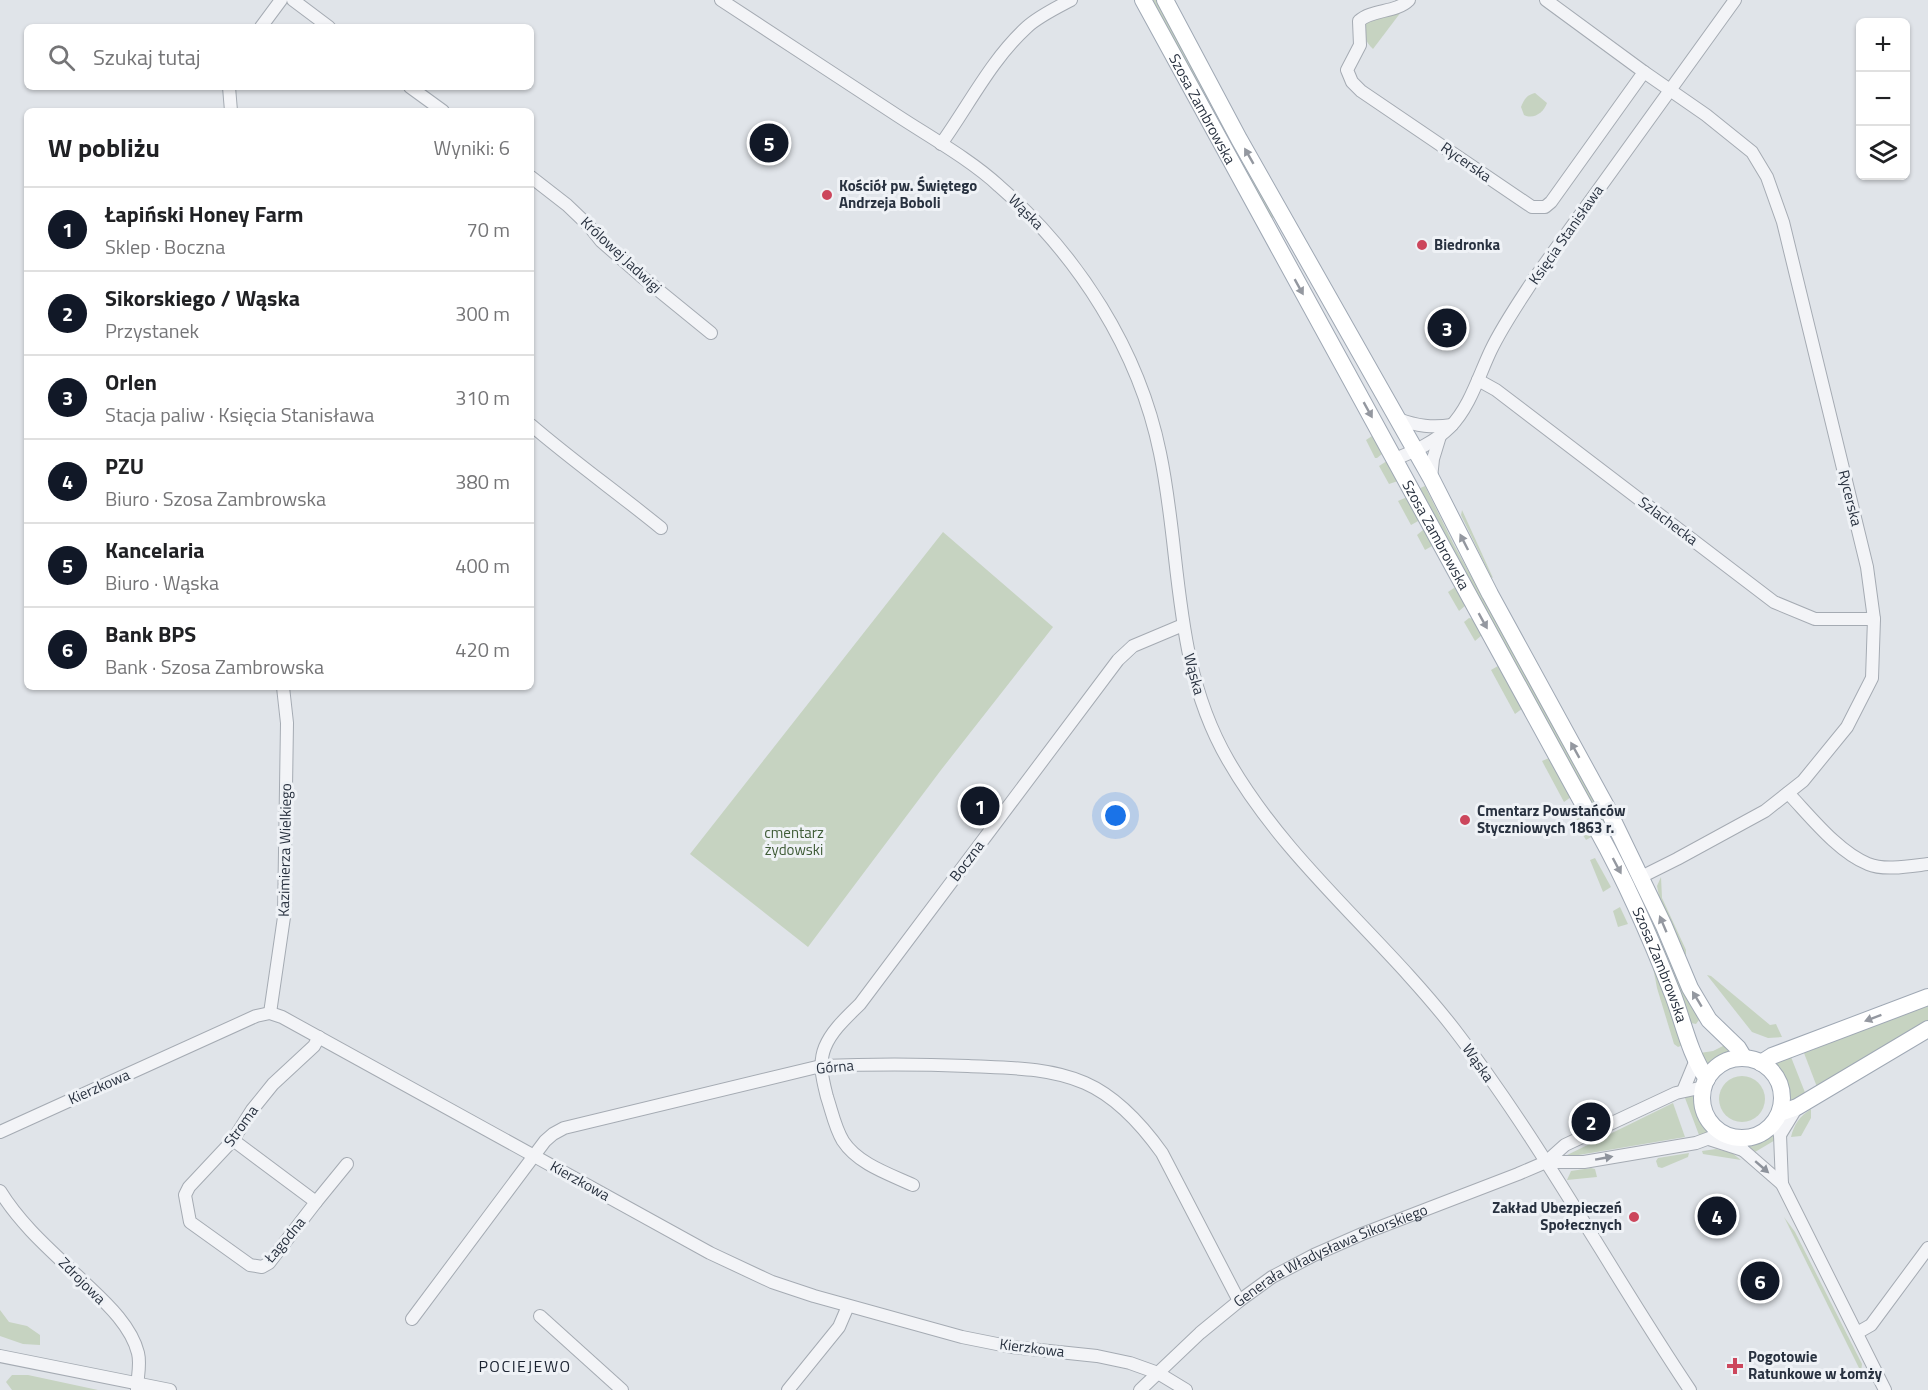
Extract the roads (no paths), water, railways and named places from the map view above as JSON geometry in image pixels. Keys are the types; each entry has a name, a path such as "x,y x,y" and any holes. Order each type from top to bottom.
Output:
{"main road":[{"name":"Szosa Zambrowska","path":"1143,0 1622,877 1648,932 1695,1062 1706,1083"},
{"name":"Szosa Zambrowska","path":"1165,0 1239,139 1416,450 1490,594 1606,806 1641,877 1690,988 1709,1020 1741,1053"},
{"path":"1319,322 1324,312 1338,311"},
{"path":"1928,997 1767,1060 1741,1053 1712,1072 1702,1096 1705,1114 1728,1140 1759,1135 1779,1123 1797,1107 1928,1029"},
{"path":"1686,1032 1700,1029 1709,1020"},
{"path":"1767,1060 1780,1084 1782,1103 1779,1123"}],"street":[{"path":"263,24 281,0"},
{"path":"293,0 325,24"},
{"name":"Wąska","path":"721,0 995,181 1052,237 1080,275 1104,312 1131,364 1148,407 1160,454 1188,654 1202,705 1229,762 1255,802 1304,864 1421,989 1449,1023 1546,1162 1690,1390"},
{"path":"941,144 1008,48 1028,26 1071,0"},
{"name":"Rycerska","path":"1409,0 1401,6 1364,17 1359,21 1360,45 1347,67 1352,82 1532,207 1545,207 1551,202 1644,72"},
{"name":"Rycerska","path":"1546,0 1706,115 1752,152 1767,177 1783,222 1867,567 1874,619 1872,678 1847,727 1803,781 1765,811 1641,877"},
{"name":"Księcia Stanisława","path":"1395,459 1440,436 1452,425 1463,409 1506,322 1534,279 1735,0"},
{"path":"229,90 231,108"},
{"path":"414,90 439,108"},
{"name":"Królowej Jadwigi","path":"534,179 567,205 601,241 640,276 711,333"},
{"name":"Szlachecka","path":"1478,380 1496,390 1774,602 1815,619 1874,619"},
{"path":"1398,419 1416,425 1435,427 1452,425"},
{"path":"534,428 563,453 617,492 661,528"},
{"path":"1431,478 1433,459 1440,436"},
{"name":"Boczna","path":"821,1066 823,1051 829,1038 860,1004 1118,660 1133,646 1183,625"},
{"name":"Kazimierza Wielkiego","path":"270,1013 284,917 287,723 283,690"},
{"path":"1788,793 1838,845 1869,864 1894,867 1928,864"},
{"name":"Kierzkowa","path":"0,1131 256,1016 270,1013 710,1253 792,1290 962,1337 1012,1347 1097,1356 1130,1363 1158,1373 1186,1390"},
{"name":"Stroma","path":"190,1222 185,1202 186,1191 233,1140 262,1096 314,1046 319,1038"},
{"path":"1683,1091 1695,1062"},
{"name":"Górna","path":"412,1319 548,1138 564,1128 821,1066 882,1064 1023,1068 1062,1075 1095,1089 1127,1112 1162,1153 1239,1301"},
{"path":"821,1066 822,1080 834,1121 844,1142 866,1162 913,1185"},
{"name":"Generała Władysława Sikorskiego","path":"1140,1390 1200,1333 1239,1301 1272,1278 1314,1254 1546,1162 1565,1145 1683,1091 1706,1083"},
{"path":"1779,1123 1782,1184 1885,1390"},
{"name":"Łagodna","path":"233,1140 316,1202"},
{"path":"1728,1140 1782,1184"},
{"name":"Generała Władysława Sikorskiego","path":"1546,1162 1584,1162 1728,1140"},
{"name":"Łagodna","path":"190,1222 250,1265 262,1267 269,1263 347,1164"},
{"name":"Zdrojowa","path":"0,1191 25,1224 95,1292 123,1324 138,1352 137,1386"},
{"path":"1857,1333 1871,1325 1928,1248"},
{"path":"788,1390 838,1327 848,1306"},
{"path":"540,1316 622,1390"},
{"path":"0,1356 137,1386 170,1390"}],"place":[{"name":"Kancelaria","path":"769,143"},
{"name":"Kościół pw. Świętego Andrzeja Boboli","path":"827,195"},
{"name":"Biedronka","path":"1422,245"},
{"name":"Orlen","path":"1447,328"},
{"name":"Łapiński Honey Farm","path":"980,806"},
{"name":"Cmentarz Powstańców Styczniowych 1863 r.","path":"1465,820"},
{"name":"Sikorskiego / Wąska","path":"1591,1122"},
{"name":"PZU","path":"1717,1216"},
{"name":"Zakład Ubezpieczeń Społecznych","path":"1634,1217"},
{"name":"Bank BPS","path":"1760,1281"},
{"name":"Pogotowie Ratunkowe w Łomży","path":"1735,1366"}],"district":[{"name":"POCIEJEWO","path":"525,1366"}],"park label":[{"name":"cmentarz żydowski","path":"794,842"}]}
